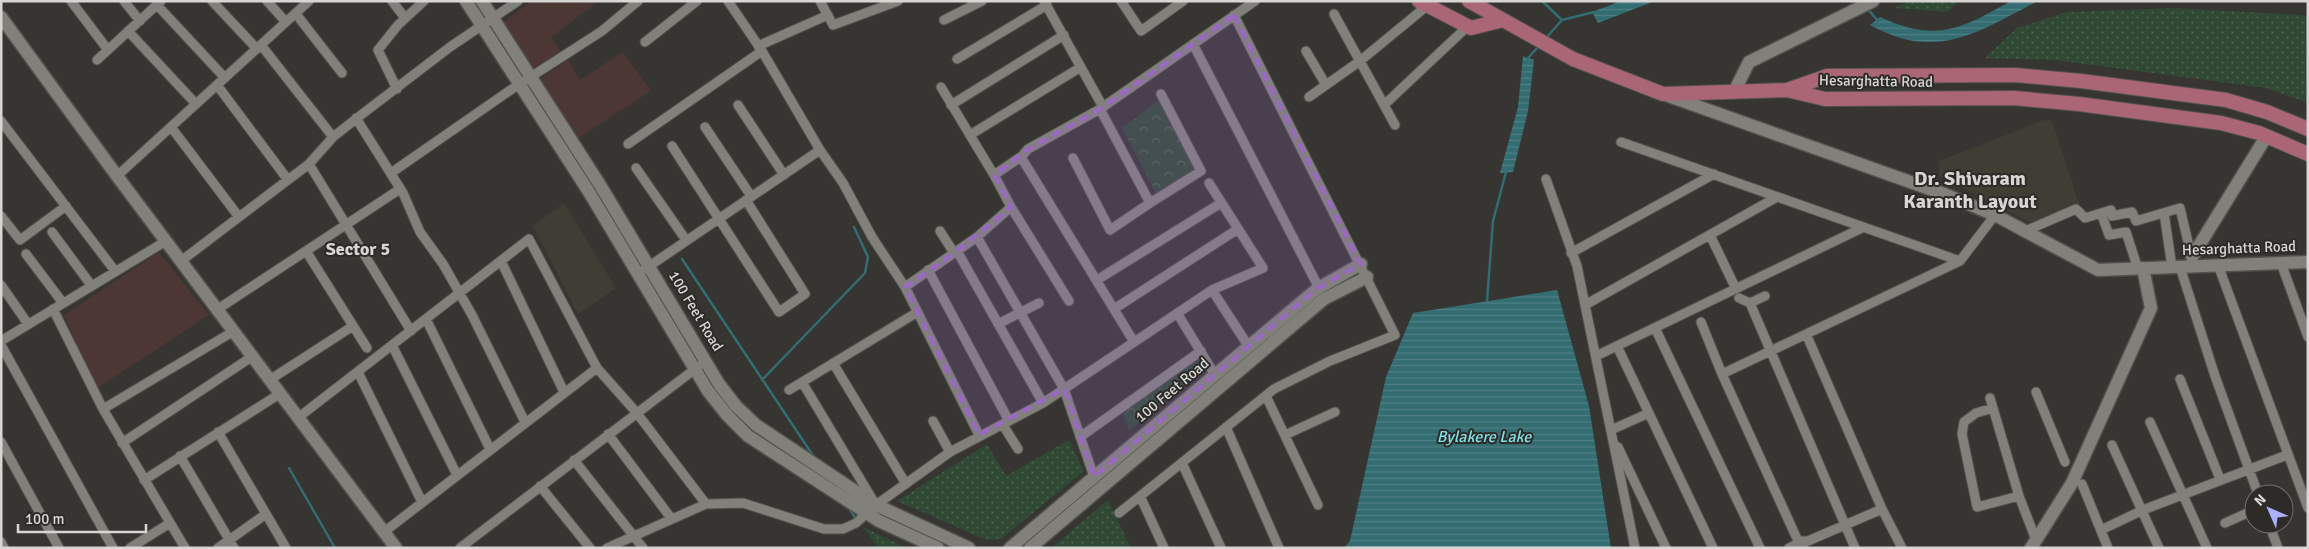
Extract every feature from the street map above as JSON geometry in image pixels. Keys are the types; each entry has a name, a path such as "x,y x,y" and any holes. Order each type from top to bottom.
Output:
{"main road":[{"name":"100 Feet Road","path":"466,1 488,23 702,364 727,395 756,426 871,509 969,548"},
{"name":"100 Feet Road","path":"482,1 488,23"},
{"name":"Hesarghatta Road","path":"1469,1 1573,59 1662,94 1944,194 1995,215 2023,232 2098,270 2140,269 2185,264 2218,266 2308,262"},
{"path":"1734,92 1749,62 1873,1"},
{"path":"1424,3 1471,28 1504,20"},
{"path":"4,24 396,548"},
{"name":"Hesarghatta Road","path":"1787,90 1827,76 2015,75 2081,81 2226,100 2267,112 2308,129"},
{"name":"Hesarghatta Road","path":"1787,90 1824,99 2014,98 2079,104 2222,123 2266,137 2308,154"},
{"path":"1662,94 1787,90"},
{"path":"2185,264 2266,137"},
{"name":"100 Feet Road","path":"1010,548 1319,288 1361,264"},
{"path":"2033,544 2072,482 2150,308 2140,269"},
{"name":"100 Feet Road","path":"1030,548 1324,299 1367,277"},
{"name":"100 Feet Road","path":"871,509 879,521 938,548"}],"street":[{"path":"71,1 108,50"},
{"path":"124,1 140,21"},
{"path":"212,1 259,47 333,137"},
{"path":"267,1 286,22"},
{"path":"118,176 309,1"},
{"path":"392,1 405,18"},
{"path":"397,89 378,50 405,18 424,1"},
{"path":"182,261 309,164 333,137 356,118 397,89 450,47 518,1"},
{"path":"391,173 525,81 602,31 638,1"},
{"path":"645,42 697,1"},
{"path":"728,1 760,48 820,150 905,286 979,435"},
{"path":"820,1 833,25 875,5 898,1"},
{"path":"944,20 982,1"},
{"path":"1121,1 1141,31 1170,5 1184,1"},
{"path":"994,175 1021,157 1028,149 1102,108 1255,1"},
{"path":"97,60 159,3 225,78"},
{"path":"957,59 1045,3 1081,67 1150,203"},
{"path":"1309,97 1360,61 1424,3"},
{"path":"296,14 342,73"},
{"path":"1334,14 1395,125"},
{"path":"628,144 760,48 828,15"},
{"path":"1119,513 1274,389 1330,361 1395,335 1361,264 1234,15"},
{"path":"1384,105 1468,26"},
{"path":"128,32 196,104"},
{"path":"951,105 1064,35"},
{"path":"1193,44 1319,288"},
{"path":"1306,51 1326,85"},
{"path":"970,135 1081,67"},
{"path":"217,86 288,180"},
{"path":"941,88 1069,301"},
{"path":"1073,158 1110,230 1201,171 1161,94"},
{"path":"738,105 784,175"},
{"path":"356,118 400,189 420,232 443,264 460,293 526,422"},
{"path":"1,121 115,271"},
{"path":"171,127 239,217"},
{"path":"672,146 717,219 779,312 805,294 705,127"},
{"path":"1621,142 1960,261"},
{"path":"644,270 820,150"},
{"path":"1021,157 1098,280 1134,342"},
{"path":"309,164 411,331"},
{"path":"636,168 686,240"},
{"path":"1571,253 1714,174"},
{"path":"1546,179 1577,266 1635,548"},
{"path":"607,548 706,504 743,503 824,529 843,529 856,523 871,509 950,452 979,435 1043,403 1212,290 1263,268 1208,183"},
{"path":"218,309 400,189"},
{"path":"1585,305 1777,197"},
{"path":"1098,280 1221,203"},
{"path":"1,216 20,240 66,206"},
{"path":"905,286 977,237 1011,206"},
{"path":"2023,232 2076,209 2085,218 2110,210 2112,216 2132,212 2136,221 2180,208 2185,264 2181,270 2199,329 2255,484"},
{"path":"2101,213 2109,235 2126,232 2140,269"},
{"path":"2164,213 2185,264"},
{"path":"1722,374 1807,336 1960,261 1995,215"},
{"path":"1596,356 1864,227"},
{"path":"1114,309 1238,229"},
{"path":"940,231 956,252 1043,403"},
{"path":"52,232 91,285"},
{"path":"1710,235 1736,289"},
{"path":"977,237 1064,389 1094,477"},
{"path":"299,417 529,239 597,368 636,412 706,504"},
{"path":"113,548 1,343 91,285 166,241"},
{"path":"306,251 366,348"},
{"path":"26,254 62,303"},
{"path":"501,261 564,392"},
{"path":"2281,263 2308,337"},
{"path":"2218,266 2308,508"},
{"path":"928,270 1018,449"},
{"path":"1,285 28,324"},
{"path":"1212,290 1249,346"},
{"path":"1750,303 1765,296"},
{"path":"1740,298 1750,303 1855,548"},
{"path":"998,324 1039,303"},
{"path":"53,310 103,409 185,548"},
{"path":"789,390 916,313"},
{"path":"1177,314 1215,375"},
{"path":"426,319 490,449"},
{"path":"1701,322 1722,374 1786,516 1798,541 1802,545"},
{"path":"270,379 352,326"},
{"path":"1655,328 1760,548"},
{"path":"103,409 234,331"},
{"path":"1807,336 1882,509 1902,548"},
{"path":"392,345 457,475"},
{"path":"1617,346 1713,548"},
{"path":"1080,437 1201,351"},
{"path":"122,443 253,356"},
{"path":"833,363 906,484"},
{"path":"460,548 636,412 702,364"},
{"path":"384,532 597,368"},
{"path":"358,372 422,502"},
{"path":"2180,379 2220,479"},
{"path":"802,382 871,509"},
{"path":"2036,392 2065,462"},
{"path":"144,480 281,393"},
{"path":"1266,396 1318,505"},
{"path":"1990,398 2033,544"},
{"path":"1977,507 1962,434 1964,422 1976,413 1993,408"},
{"path":"1285,435 1335,412"},
{"path":"1611,432 1649,413"},
{"path":"933,420 950,452"},
{"path":"2150,422 2207,548"},
{"path":"1226,427 1279,548"},
{"path":"218,432 286,548"},
{"path":"1611,432 1666,548"},
{"path":"608,434 671,518"},
{"path":"1,442 59,548"},
{"path":"2112,445 2159,548"},
{"path":"2101,530 2143,510 2287,455"},
{"path":"180,456 232,544"},
{"path":"574,460 643,548"},
{"path":"1182,463 1221,548"},
{"path":"2082,484 2108,548"},
{"path":"540,486 590,548"},
{"path":"1140,496 1164,548"},
{"path":"1967,509 2019,496"},
{"path":"1789,548 1802,545 1882,509"},
{"path":"218,548 232,544 266,514"},
{"path":"2225,523 2244,514"},
{"path":"130,548 170,523"},
{"path":"2273,534 2278,548"},
{"path":"1,542 4,548"}],"highlighted area":[{"path":"1234,15 1361,264 1317,289 1094,477 1064,389 979,435 905,287 954,253 1011,207 994,175 1028,149 1100,109"}],"shaded area":[{"path":"532,1 599,1 551,37 561,52 534,69 502,23"},
{"path":"623,52 651,91 577,139 538,80 568,60 580,80"},
{"path":"2044,120 2052,121 2079,204 2032,223 1939,176 1939,161"},
{"path":"564,203 616,288 578,314 533,226"},
{"path":"159,252 209,315 96,389 64,315"}],"green space":[{"path":"1909,1 1959,1 1948,12 1895,8"},
{"path":"2174,8 2308,17 2308,103 2266,88 2054,60 1985,58 2017,28 2067,12"},
{"path":"1161,99 1196,169 1157,195 1122,128"},
{"path":"1197,358 1203,368 1129,431 1123,413"},
{"path":"1069,440 1084,471 1001,539 986,540 897,501 987,444 1006,476"},
{"path":"1108,500 1131,548 1051,548"},
{"path":"863,527 907,548 878,548"}],"water":[{"path":"1621,1 1655,1 1598,23 1592,12"},
{"path":"2011,1 2038,1 1996,23 1957,39 1937,42 1916,41 1894,36 1870,25 1880,17 1917,29 1933,31 1948,29 1977,19"},
{"path":"1523,56 1534,60 1528,111 1513,172 1500,173 1518,107"},
{"name":"Bylakere Lake","path":"1557,290 1589,406 1611,548 1344,548 1350,541 1386,377 1413,313"}],"waterway":[{"path":"1542,1 1562,20"},
{"path":"1867,8 1878,21"},
{"path":"1546,38 1562,20 1594,12"},
{"path":"1527,61 1539,46"},
{"path":"1487,301 1493,221 1506,172"},
{"path":"762,380 865,273 868,257 854,227"},
{"path":"682,259 814,457"},
{"path":"289,468 335,548"},
{"path":"848,507 856,519"}],"district":[{"name":"Dr. Shivaram Karanth Layout","path":"1970,190"},
{"name":"Sector 5","path":"358,249"}]}
